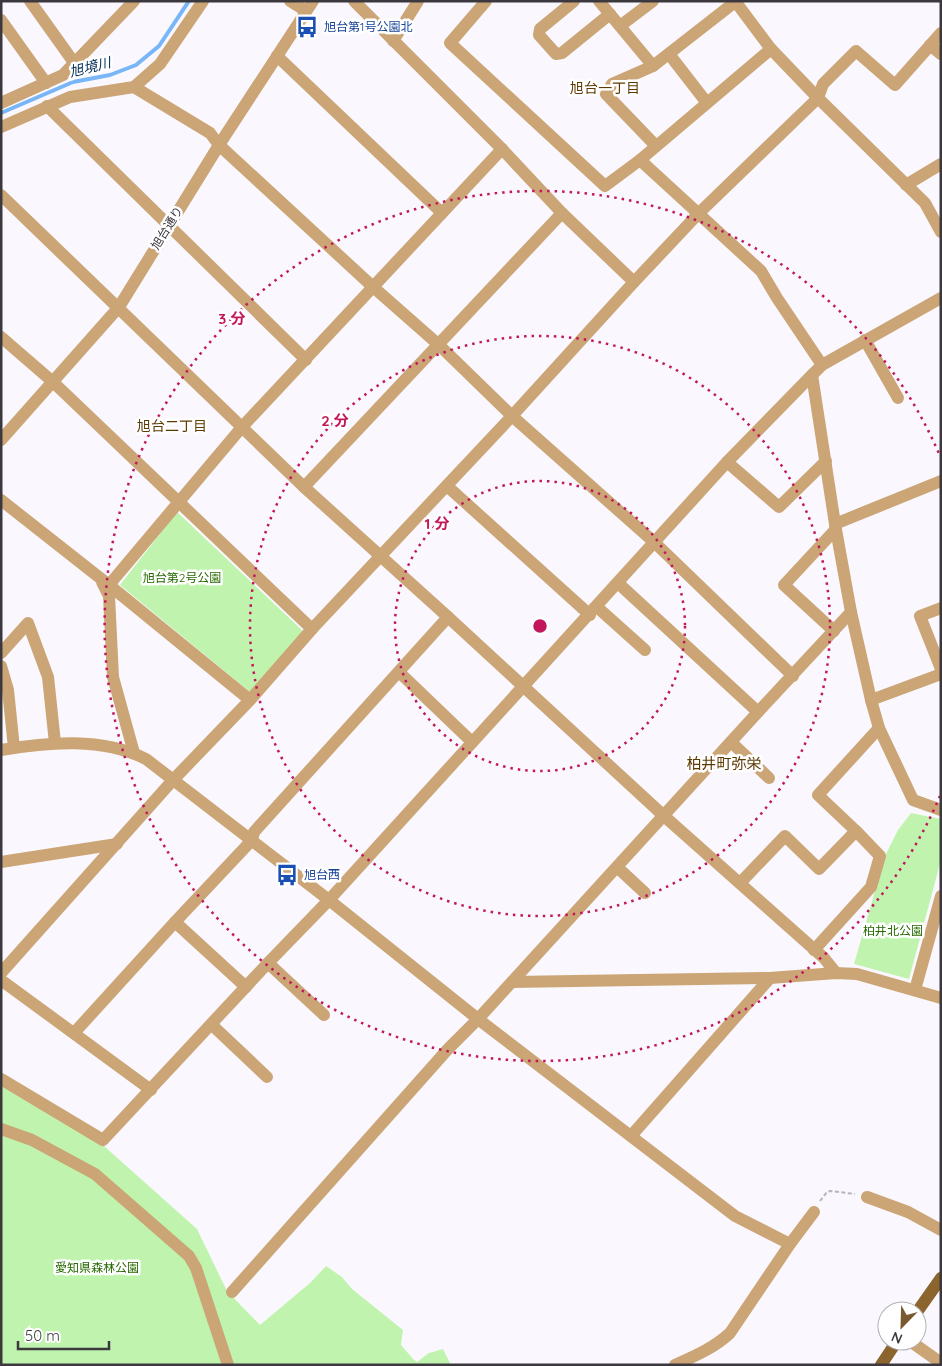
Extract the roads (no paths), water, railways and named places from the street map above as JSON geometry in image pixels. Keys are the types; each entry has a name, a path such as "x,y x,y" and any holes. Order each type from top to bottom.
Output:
{"main road":[{"path":"925,1301 941,1278"},
{"path":"881,1365 890,1351"}],"street":[{"path":"30,1 75,64"},
{"path":"1,103 63,76 134,1"},
{"path":"1,127 70,97 134,86 160,64 203,1"},
{"path":"290,1 310,6"},
{"path":"354,1 502,149 562,213 634,282"},
{"path":"393,41 418,1"},
{"path":"486,1 450,43 605,186 640,160 771,49"},
{"path":"574,1 540,29 539,35 556,54 562,54 610,14"},
{"path":"599,1 653,66"},
{"path":"620,26 653,1"},
{"path":"656,146 606,94 612,84 653,66 735,2 771,49 925,203 941,232"},
{"name":"旭台通り","path":"1,440 119,307 219,145 310,6"},
{"path":"1,20 46,83"},
{"path":"1,973 173,780 250,700 312,629 512,416 634,282 699,214 818,98 823,84 856,51 895,85 941,33"},
{"path":"930,45 941,54"},
{"path":"669,54 707,103"},
{"path":"277,56 442,213"},
{"path":"134,86 210,133 219,145 439,345 512,416 654,542 793,676"},
{"path":"47,106 306,360"},
{"path":"105,582 178,502 242,427 502,149"},
{"path":"640,160 761,271 822,365"},
{"path":"906,185 941,164"},
{"path":"1,195 304,487 664,816 814,950 836,973"},
{"path":"304,487 562,213"},
{"path":"1,1079 103,1140 328,900 727,462 812,375 822,365 941,298"},
{"path":"1,336 53,382 312,629"},
{"path":"865,340 898,398"},
{"path":"812,375 835,526 851,612 879,728 912,800 941,810"},
{"path":"727,462 779,507 826,460"},
{"path":"834,631 784,585 835,526 941,481"},
{"path":"447,486 593,611 645,650"},
{"path":"1,500 250,700"},
{"path":"105,582 109,596 113,677 134,753"},
{"path":"618,583 758,712"},
{"path":"941,608 920,616 941,670"},
{"path":"232,1292 448,1049 478,1019 851,612"},
{"path":"74,1033 252,840 254,832 448,617"},
{"path":"1,652 28,623 48,677 55,743"},
{"path":"1,666 8,690 8,749 55,743 99,745 134,753 146,759 252,840 478,1019 735,1216 790,1244"},
{"path":"399,672 472,742"},
{"path":"871,700 941,674"},
{"path":"814,950 871,887 880,856 818,795 879,728"},
{"path":"731,742 769,778"},
{"path":"740,883 785,836 819,869 856,831"},
{"path":"1,862 117,844"},
{"path":"617,868 645,893"},
{"path":"915,990 941,896"},
{"path":"175,922 246,988"},
{"path":"268,963 324,1015"},
{"path":"512,982 770,978 836,973 857,974 941,998"},
{"path":"631,1136 770,978"},
{"path":"1,980 151,1090"},
{"path":"212,1025 267,1077"},
{"path":"1,1129 32,1140 95,1174 189,1256 196,1268 228,1365"},
{"path":"867,1197 908,1212 941,1230"},
{"path":"675,1365 700,1354 722,1341 730,1333 814,1212"},
{"path":"923,1351 941,1364"}],"waterway":[{"name":"旭境川","path":"1,113 73,82 110,75 136,65 159,46 189,1"}],"place":[{"name":"旭台第1号公園北","path":"307,27"},
{"name":"旭台西","path":"287,875"}],"district":[{"name":"旭台一丁目","path":"605,88"},
{"name":"旭台二丁目","path":"172,426"},
{"name":"柏井町弥栄","path":"724,764"}],"park label":[{"name":"旭台第2号公園","path":"182,578"},
{"name":"柏井北公園","path":"893,931"},
{"name":"愛知県森林公園","path":"97,1268"}]}
